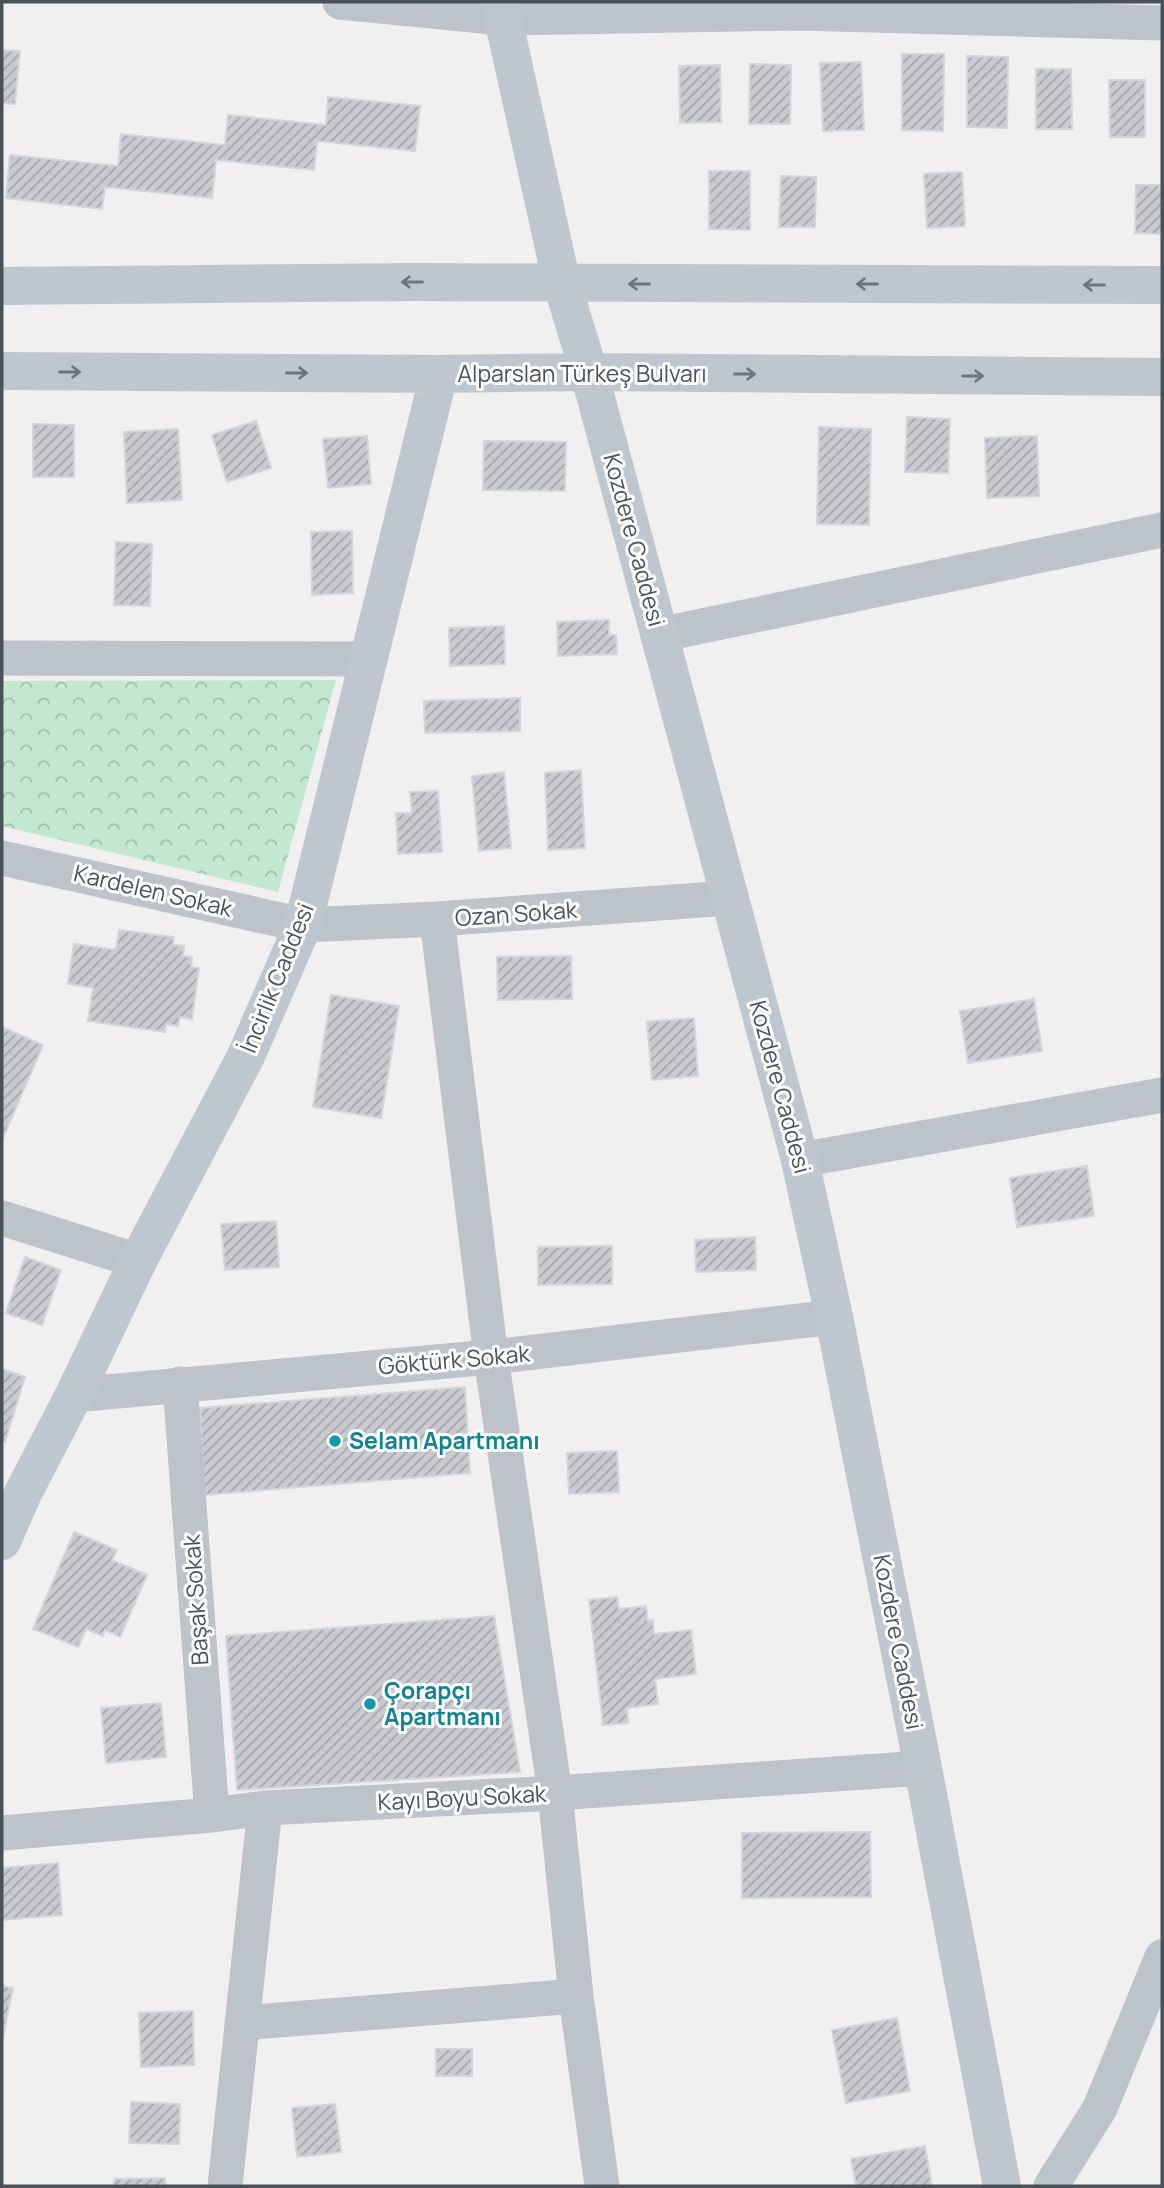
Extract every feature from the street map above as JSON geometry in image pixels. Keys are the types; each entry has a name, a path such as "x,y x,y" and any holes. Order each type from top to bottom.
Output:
{"street":[{"path":"340,2 502,10 800,7 1084,10 1162,23"},
{"name":"Kozdere Caddesi","path":"502,10 562,284 589,372 800,1160 834,1317 923,1768 1002,2186"},
{"path":"2,286 415,282 1162,285"},
{"name":"Alparslan Türkeş Bulvarı","path":"2,372 589,372 1162,377"},
{"name":"İncirlik Caddesi","path":"2,1541 12,1489 74,1395 138,1261 246,1056 303,925 439,374"},
{"path":"659,635 1162,530"},
{"path":"2,658 370,659"},
{"name":"Kardelen Sokak","path":"2,858 303,925"},
{"name":"Ozan Sokak","path":"303,925 437,919 729,898"},
{"path":"437,919 491,1357 555,1793 576,1996 602,2186"},
{"path":"800,1160 1162,1096"},
{"path":"2,1218 138,1261"},
{"name":"Göktürk Sokak","path":"74,1395 491,1357 834,1317"},
{"name":"Başak Sokak","path":"180,1384 212,1815"},
{"name":"Kayı Boyu Sokak","path":"2,1833 265,1808 555,1793 923,1768"},
{"path":"225,2186 265,1808"},
{"path":"1051,2186 1100,2108 1162,1957"},
{"path":"242,2023 576,1996"}],"green space":[{"path":"336,680 278,892 2,826 2,681"}],"building":[{"path":"2,50 20,51 15,104 2,103"},
{"path":"902,54 944,54 943,131 902,130"},
{"path":"967,56 1008,57 1007,128 967,127"},
{"path":"861,62 864,130 823,131 820,63"},
{"path":"750,64 791,65 790,124 749,124"},
{"path":"720,65 721,122 680,123 679,66"},
{"path":"1036,69 1071,69 1072,129 1036,129"},
{"path":"1109,80 1145,80 1145,137 1110,137"},
{"path":"328,97 420,106 415,151 317,141 314,170 216,160 212,198 105,187 102,209 6,198 10,155 118,166 121,134 225,145 228,115 326,125"},
{"path":"709,171 750,171 750,230 709,229"},
{"path":"962,172 965,226 927,228 924,174"},
{"path":"781,176 816,177 815,227 779,227"},
{"path":"1136,185 1162,185 1162,234 1135,233"},
{"path":"907,417 950,419 948,473 905,472"},
{"path":"256,421 271,468 227,482 212,435"},
{"path":"33,424 74,425 74,477 33,477"},
{"path":"819,427 871,429 869,525 817,524"},
{"path":"178,429 182,500 127,503 124,432"},
{"path":"367,436 371,484 328,488 323,439"},
{"path":"1037,436 1039,496 987,498 985,438"},
{"path":"484,441 566,442 565,491 483,490"},
{"path":"352,531 353,593 312,595 311,532"},
{"path":"116,542 152,544 150,606 114,605"},
{"path":"609,620 609,635 616,635 617,654 558,656 557,622"},
{"path":"504,626 505,664 450,666 449,628"},
{"path":"520,698 520,731 425,733 424,701"},
{"path":"581,770 585,848 548,850 545,773"},
{"path":"504,772 511,848 479,851 472,776"},
{"path":"438,791 442,852 398,854 396,813 412,813 410,792"},
{"path":"119,930 174,937 173,945 184,946 183,956 192,957 191,967 199,968 192,1019 180,1017 178,1026 166,1024 165,1032 88,1021 93,988 68,984 74,944 116,950"},
{"path":"571,956 572,999 498,1000 497,957"},
{"path":"331,995 399,1006 381,1118 313,1107"},
{"path":"1034,999 1042,1051 968,1063 960,1011"},
{"path":"694,1018 698,1076 652,1080 647,1022"},
{"path":"2,1027 43,1045 2,1140"},
{"path":"1087,1166 1094,1216 1017,1227 1010,1178"},
{"path":"276,1221 279,1267 225,1270 221,1224"},
{"path":"755,1237 756,1270 696,1272 695,1240"},
{"path":"612,1246 612,1284 538,1285 538,1247"},
{"path":"25,1257 61,1270 42,1325 6,1313"},
{"path":"2,1369 25,1377 5,1442 2,1441"},
{"name":"Selam Apartmanı","path":"465,1387 470,1473 204,1495 200,1408"},
{"path":"617,1451 619,1492 569,1494 567,1453"},
{"path":"74,1532 117,1550 112,1560 147,1575 120,1637 105,1630 103,1636 86,1629 78,1647 33,1629"},
{"path":"617,1597 619,1609 646,1606 648,1621 653,1620 654,1634 691,1630 696,1674 655,1679 658,1704 627,1708 628,1723 603,1725 589,1600"},
{"name":"Çorapçı Apartmanı","path":"494,1616 520,1772 237,1790 226,1636"},
{"path":"161,1703 166,1757 106,1763 101,1708"},
{"path":"870,1832 871,1897 742,1898 742,1833"},
{"path":"58,1863 62,1915 2,1920 2,1868"},
{"path":"2,1986 13,1988 2,2042"},
{"path":"193,2011 194,2065 141,2067 139,2013"},
{"path":"897,2018 910,2091 846,2103 832,2030"},
{"path":"436,2049 472,2049 472,2076 436,2076"},
{"path":"131,2102 180,2104 179,2144 129,2143"},
{"path":"335,2104 341,2152 297,2157 292,2108"},
{"path":"925,2146 932,2186 856,2186 851,2159"},
{"path":"165,2178 166,2186 114,2186 114,2179"}],"place":[{"name":"Selam Apartmanı","path":"335,1441"},
{"name":"Çorapçı Apartmanı","path":"370,1704"}]}
